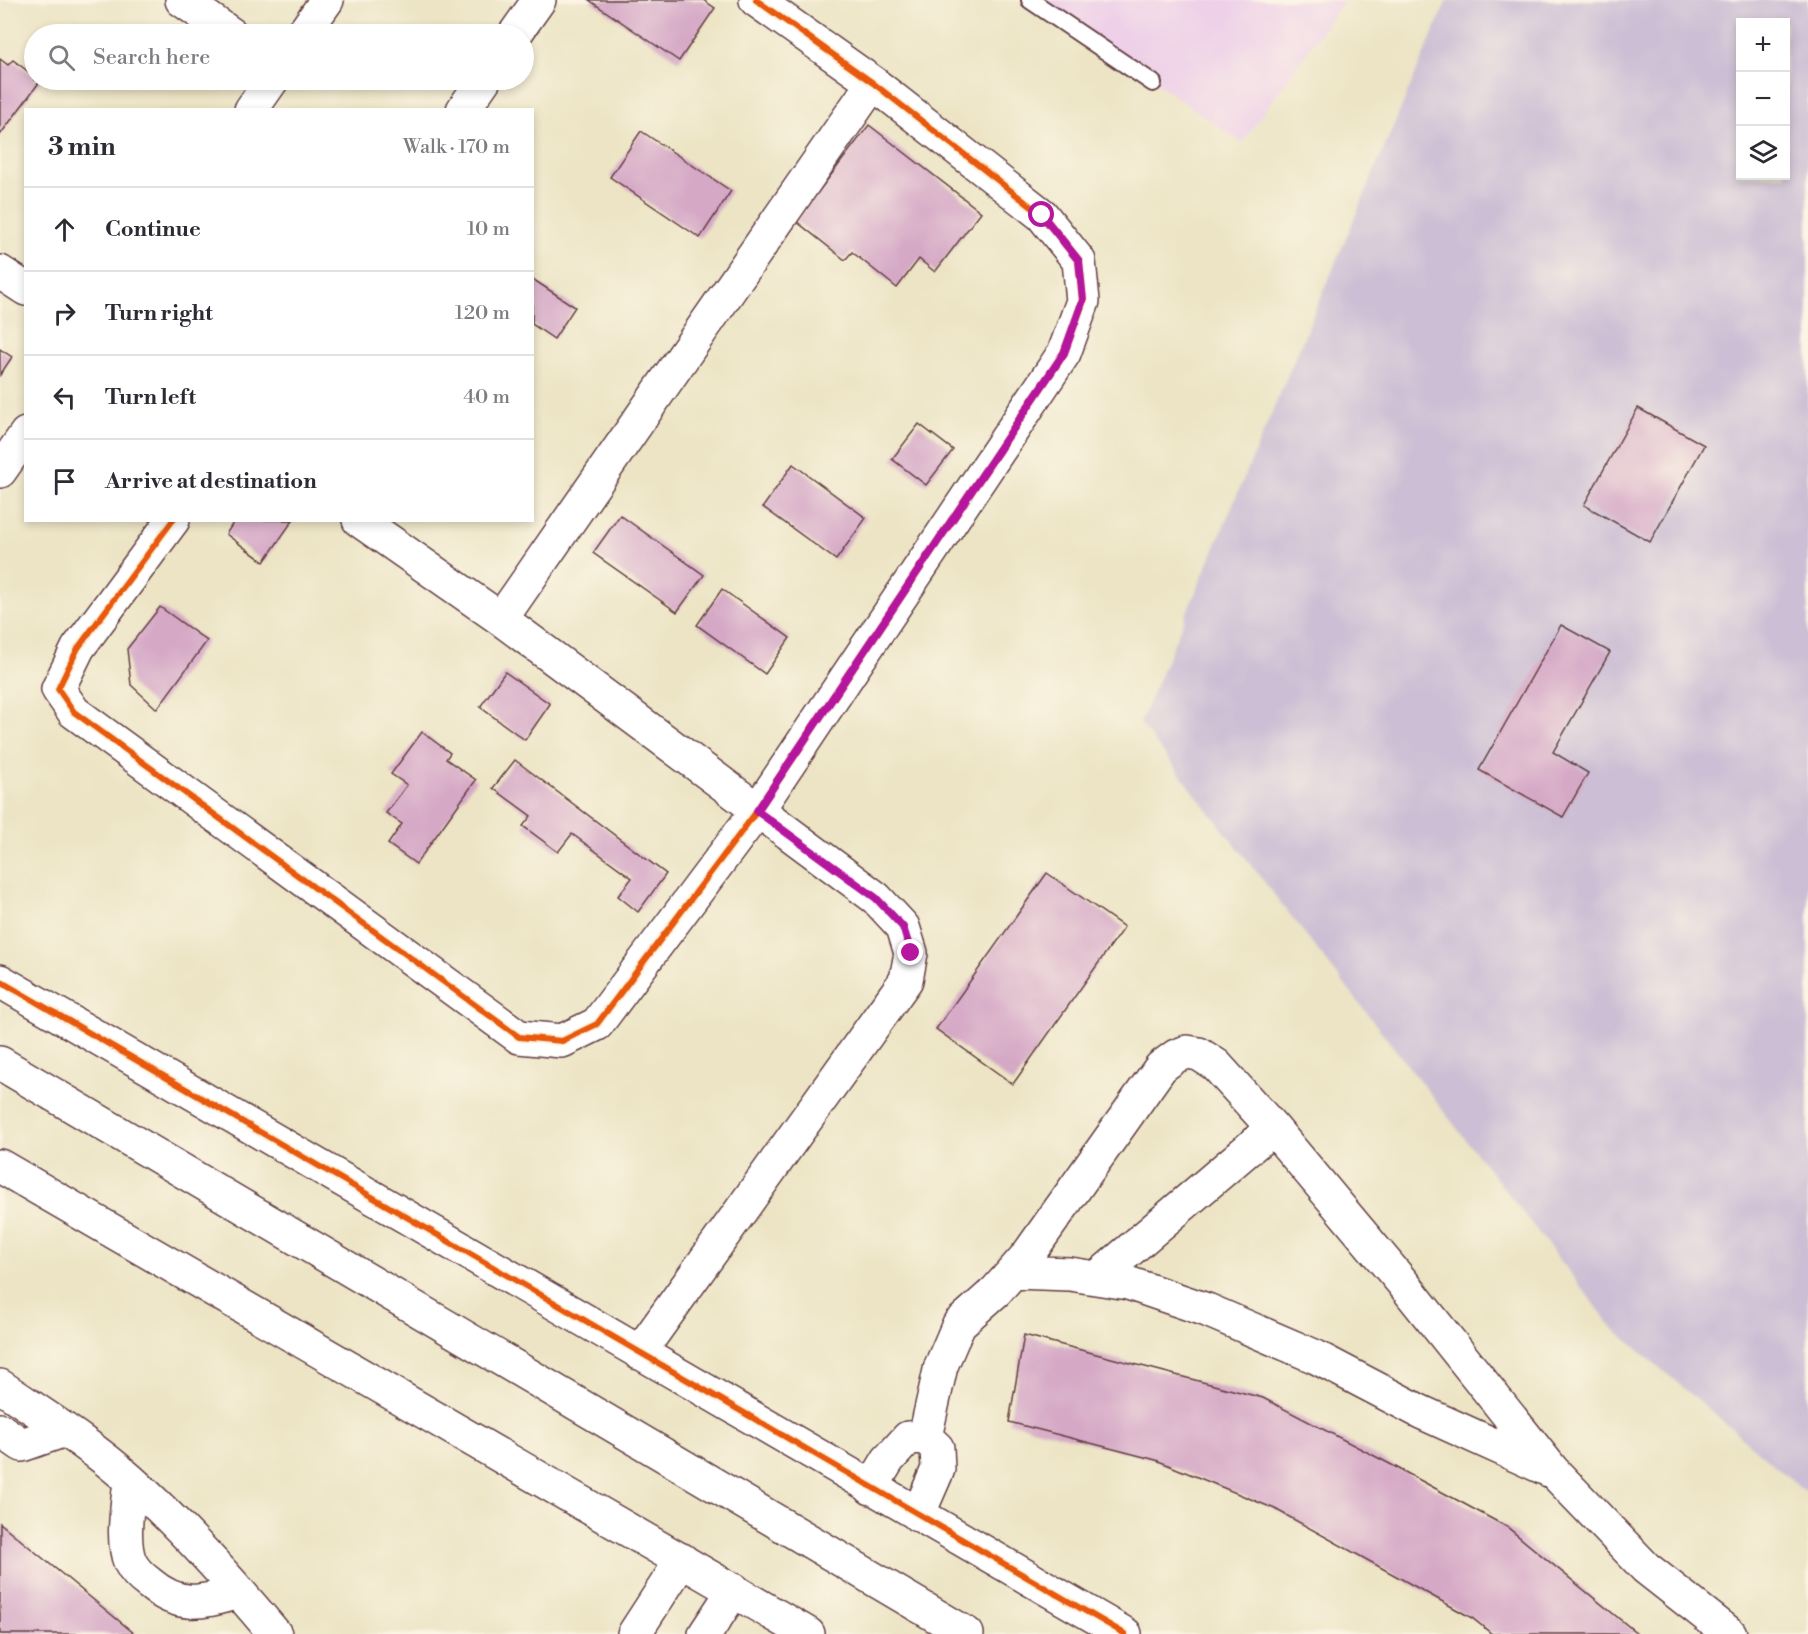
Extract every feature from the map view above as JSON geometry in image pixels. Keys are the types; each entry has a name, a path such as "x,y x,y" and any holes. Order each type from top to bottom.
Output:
{"street":[{"path":"182,0 217,24"},
{"path":"310,24 327,0"},
{"path":"522,24 539,0"},
{"path":"172,522 78,648 58,689 74,712 519,1037 562,1041 597,1024 757,811 1064,353 1083,300 1079,261 1042,215 873,83 756,0"},
{"path":"501,619 873,83"},
{"path":"252,108 265,90"},
{"path":"464,108 477,90"},
{"path":"0,272 24,288"},
{"path":"0,471 24,437"},
{"path":"362,522 501,619 876,898 903,927 911,953 906,980 639,1353"},
{"path":"0,981 1125,1634"},
{"path":"925,1437 941,1366 959,1324 996,1291 1034,1247 1161,1067 1176,1056 1187,1052 1199,1054 1216,1065 1273,1128 1402,1281 1553,1471 1646,1568 1730,1634"},
{"path":"0,1063 967,1634"},
{"path":"1097,1278 1273,1128"},
{"path":"0,1166 808,1634"},
{"path":"1012,1272 1070,1274 1128,1283 1207,1310 1316,1357 1421,1412 1553,1471"},
{"path":"0,1386 64,1430 130,1480 197,1546 275,1634"},
{"path":"0,1430 22,1445 64,1430"},
{"path":"871,1488 888,1460 908,1438 925,1437 937,1448 938,1469 918,1515"},
{"path":"130,1480 126,1540 130,1563 141,1577 160,1592 184,1602 210,1600 239,1592"},
{"path":"634,1634 682,1560"},
{"path":"705,1634 734,1590"}],"lane":[{"path":"1030,0 1153,83"}],"shaded area":[{"path":"1038,0 1344,0 1242,143"},
{"path":"1447,0 1808,0 1808,1494 1613,1328 1140,723"}],"building":[{"path":"589,0 703,0 715,8 679,61"},
{"path":"0,59 8,65 13,60 24,68 24,90 34,90 0,135"},
{"path":"869,125 981,212 935,272 919,259 897,288 852,252 845,260 796,221"},
{"path":"641,131 731,191 700,238 610,177"},
{"path":"534,280 575,307 554,339 534,325"},
{"path":"0,349 12,357 0,375"},
{"path":"1638,408 1704,445 1650,542 1584,505"},
{"path":"919,424 953,450 926,485 892,459"},
{"path":"793,464 866,518 836,560 763,507"},
{"path":"620,515 704,575 677,612 593,553"},
{"path":"234,522 292,522 264,562 226,534"},
{"path":"722,589 790,638 765,674 697,625"},
{"path":"160,607 207,641 157,709 131,685 127,649"},
{"path":"1561,625 1610,652 1553,752 1588,773 1563,817 1479,770"},
{"path":"505,672 550,704 525,740 480,707"},
{"path":"422,732 450,753 446,759 476,780 416,864 388,844 402,824 386,813 407,785 391,774"},
{"path":"515,760 666,874 638,912 618,896 632,878 572,834 558,852 523,826 531,816 493,788"},
{"path":"1047,873 1124,927 1013,1084 936,1029"},
{"path":"1024,1335 1263,1398 1507,1527 1638,1634 1492,1634 1472,1618 1275,1509 1156,1460 1009,1422"},
{"path":"0,1523 135,1634 0,1634"}],"cycle path":[{"path":"172,522 78,648 58,689 74,712 519,1037 562,1041 597,1024 757,811 1064,353 1083,301 1079,261 1042,215 873,83 756,0"},
{"path":"0,981 1125,1634"}],"route":[{"path":"911,953 903,927 876,898 757,811 1064,353 1083,300 1079,261 1042,215"}]}
